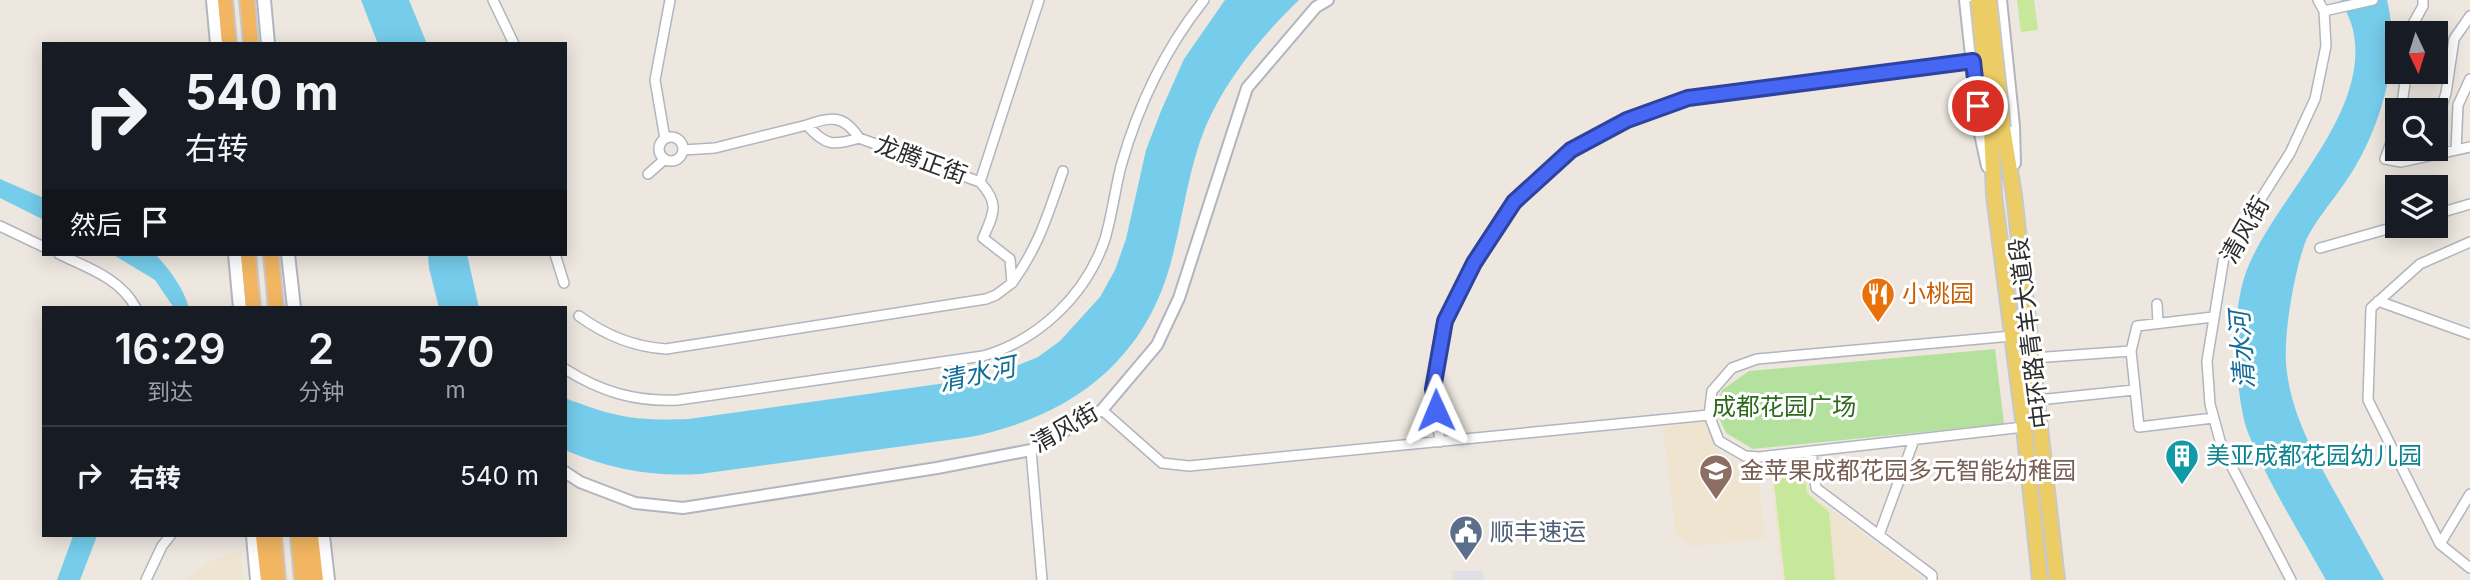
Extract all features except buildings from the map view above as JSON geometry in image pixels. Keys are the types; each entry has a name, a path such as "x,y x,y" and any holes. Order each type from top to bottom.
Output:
{"highway":[{"path":"225,0 229,42"},
{"path":"247,0 251,42"},
{"path":"248,256 253,306"},
{"path":"271,256 276,306"},
{"path":"263,537 268,580"},
{"path":"274,537 278,580"},
{"path":"298,537 302,580"},
{"path":"311,537 316,580"}],"main road":[{"path":"213,0 216,42"},
{"path":"264,0 268,42"},
{"path":"1966,0 1980,129 1994,195"},
{"path":"1978,0 1997,128"},
{"path":"1989,0 1997,128"},
{"path":"2000,0 2013,126 2014,195"},
{"name":"中环路青羊大道段","path":"1997,128 1994,195 2024,427 2040,580"},
{"name":"中环路青羊大道段","path":"1997,128 2014,195 2057,580"},
{"path":"235,256 240,306"},
{"path":"288,256 293,306"},
{"path":"253,537 257,580"},
{"path":"323,537 328,580"}],"street":[{"path":"494,0 513,42"},
{"path":"665,159 659,149 665,139 655,80 670,0"},
{"name":"龙腾正街","path":"807,125 815,135 831,144 859,138 981,182 1039,0"},
{"path":"567,370 601,389 624,397 642,401 670,401 983,356 1015,345 1057,314 1096,261 1105,237 1121,166 1149,90 1171,46 1204,0"},
{"name":"清风街","path":"567,473 580,482 635,503 683,508 937,468 1031,450 1102,410 1157,345 1179,298 1247,88 1316,8 1328,0"},
{"name":"清风街","path":"2291,580 2222,448 2210,404 2207,361 2224,257 2290,153 2315,99 2326,46 2324,11 2318,0"},
{"path":"2324,11 2373,0"},
{"path":"2414,21 2423,0"},
{"path":"2444,98 2454,39 2470,16"},
{"path":"1440,442 1433,389 1445,321 1474,263 1514,202 1571,150 1627,120 1688,98 1973,61"},
{"path":"2456,150 2458,105 2470,79"},
{"path":"683,150 715,148 822,119 836,118 851,125 859,138"},
{"path":"665,139 672,137 679,140 683,150"},
{"path":"2448,151 2470,147"},
{"path":"648,174 665,159 677,159 683,150"},
{"path":"579,316 621,340 653,349 666,349 972,302 996,295 1012,283 1030,258 1063,171"},
{"path":"981,182 994,199 994,207 983,238 1010,259 1018,262 1030,258"},
{"path":"2448,210 2470,204"},
{"path":"0,226 42,246"},
{"path":"2320,248 2385,230"},
{"path":"2468,246 2420,264 2371,307 2368,400 2440,544 2470,568"},
{"path":"63,256 109,277 129,293 135,306"},
{"path":"556,256 564,282"},
{"path":"1010,259 1012,283"},
{"path":"2378,301 2470,334"},
{"path":"2157,304 2158,322"},
{"path":"2213,317 2137,326 2131,351 2139,427 2213,418"},
{"path":"2012,336 1757,359 1732,368 1713,391 1709,415 1719,441 1745,456 1759,457 2024,427"},
{"path":"2033,358 2131,351"},
{"path":"2038,400 2134,390"},
{"path":"1102,410 1162,463 1175,466 1709,415"},
{"path":"1879,536 1914,440"},
{"path":"1031,450 1042,580"},
{"path":"1811,451 1816,488 1931,575 1932,580"},
{"path":"2440,544 2470,494"},
{"path":"146,580 169,537"}],"shaded area":[{"name":"金苹果成都花园多元智能幼稚园","path":"1706,422 1714,446 1723,457 1741,465 1757,467 1765,539 1691,546 1676,534 1663,427"},
{"path":"1805,462 1810,494 1924,580 1782,580 1770,466"},
{"path":"241,550 243,580 186,580 207,563"},
{"path":"1452,571 1483,571 1484,580 1453,580"}],"green space":[{"path":"2017,0 2034,0 2038,30 2021,32"},
{"name":"成都花园广场","path":"1995,349 2004,424 1753,449 1726,433 1715,409 1722,390 1749,371"},
{"path":"1803,468 1807,493 1829,512 1835,580 1785,580 1774,482 1782,480 1781,469"}],"water":[{"path":"361,0 409,0 426,42 377,42"},
{"path":"1225,0 1299,0 1271,29 1234,76 1205,128 1194,160 1171,262 1159,298 1142,329 1122,356 1098,380 1070,399 1006,428 970,437 700,474 648,473 598,462 567,451 567,399 625,416 688,419 989,377 1038,357 1060,341 1100,297 1115,270 1126,239 1146,150 1184,59"},
{"name":"清水河","path":"2341,0 2387,0 2391,21 2385,21 2387,84 2369,140 2346,181 2305,243 2291,303 2286,363 2292,399 2304,433 2384,580 2326,580 2255,449 2244,418 2236,370 2237,312 2246,272 2259,244 2335,124 2348,93 2355,61 2353,30"},
{"path":"0,179 42,197 42,219 0,198"},
{"path":"115,256 157,256 175,279 188,306 173,306 155,280"},
{"path":"428,256 467,256 479,306 438,306"},
{"path":"73,537 97,537 80,580 57,580"}],"place":[{"name":"小桃园","path":"1878,324"},
{"name":"美亚成都花园幼儿园","path":"2182,486"},
{"name":"金苹果成都花园多元智能幼稚园","path":"1716,501"},
{"name":"顺丰速运","path":"1466,562"}],"route":[{"path":"1436,410 1433,389 1445,321 1474,263 1514,202 1571,150 1627,120 1688,98 1973,61 1978,106"}]}
